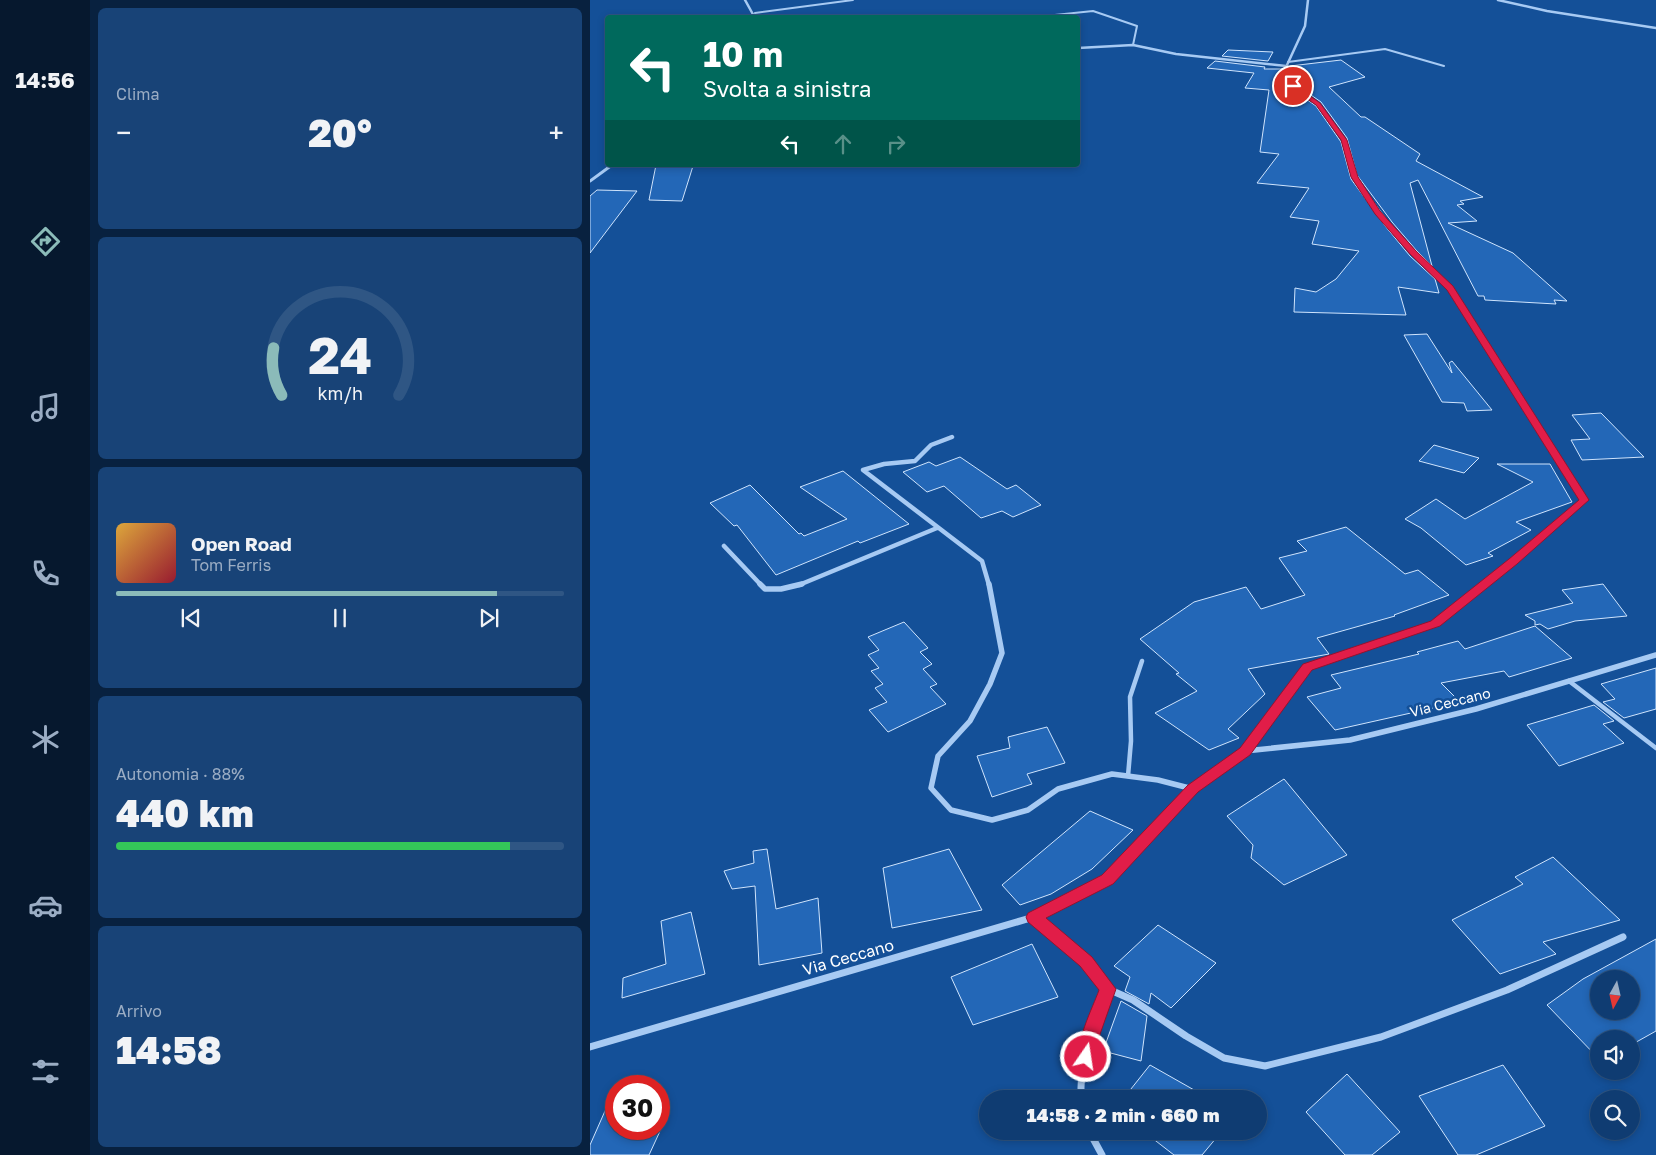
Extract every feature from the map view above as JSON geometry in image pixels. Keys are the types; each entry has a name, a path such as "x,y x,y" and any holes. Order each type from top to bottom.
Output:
{"street":[{"path":"745,0 755,13"},
{"path":"952,437 938,439 926,447 915,461 884,464 863,470 982,561 991,590 1002,653 990,684 970,721 938,756 931,788 951,810 992,820 1028,810 1058,789 1112,774 1158,780 1193,789 1245,751 1307,667 1436,624 1513,562 1584,500 1450,288 1413,253 1378,212 1354,177 1344,140 1318,104 1281,78 1305,26 1308,0"},
{"path":"1498,0 1547,11 1656,28"},
{"path":"1080,48 1133,45 1176,54 1287,64"},
{"path":"590,182 609,167"},
{"path":"724,546 765,589 781,589 799,586 937,528"},
{"name":"Via Ceccano","path":"1245,751 1350,740 1476,709 1656,655"},
{"name":"Via Ceccano","path":"590,1047 1034,917 1108,880 1193,789"},
{"path":"1034,917 1086,961 1108,989 1133,1000 1186,1036 1224,1058 1265,1066 1380,1038 1507,990 1623,937"},
{"path":"1080,1090 1089,1040 1108,989"},
{"path":"1094,1140 1102,1155"}],"lane":[{"path":"755,13 853,0"},
{"path":"1052,15 1087,11 1099,12 1136,26 1133,45"},
{"path":"1287,64 1385,49 1444,66"},
{"path":"1128,776 1131,741 1130,697 1142,661"},
{"path":"1569,681 1656,748"}],"building":[{"path":"1228,50 1273,52 1268,61 1222,56"},
{"path":"1341,60 1365,77 1329,87 1361,117 1365,117 1420,154 1416,161 1483,197 1460,201 1464,204 1457,205 1477,221 1448,223 1513,253 1567,301 1554,300 1556,304 1485,300 1484,296 1478,296 1418,180 1410,183 1432,266 1416,250 1392,222 1357,175 1347,138 1321,102 1285,77 1290,66"},
{"path":"1215,61 1265,67 1264,69 1282,69 1279,80 1316,106 1341,142 1351,179 1410,256 1435,279 1439,293 1398,287 1406,315 1294,312 1295,288 1316,292 1336,279 1359,251 1312,244 1319,221 1290,217 1309,188 1257,183 1279,154 1260,152 1269,90 1245,88 1254,73 1207,68"},
{"path":"656,167 693,167 682,201 649,200"},
{"path":"597,190 637,191 590,253 590,196"},
{"path":"1427,334 1452,373 1449,363 1452,361 1492,410 1467,411 1464,403 1442,402 1404,335"},
{"path":"1601,413 1644,457 1582,460 1571,440 1590,439 1572,415"},
{"path":"1434,445 1479,458 1464,473 1419,461"},
{"path":"960,457 1007,489 1016,485 1041,505 1013,517 1002,511 981,518 944,486 927,492 903,472 929,462 936,466"},
{"path":"1497,464 1550,464 1572,502 1516,522 1531,530 1488,553 1493,556 1466,565 1421,528 1405,519 1436,499 1465,519 1533,482"},
{"path":"843,471 909,524 860,543 858,541 776,575 737,525 734,526 710,503 750,485 799,534 801,533 804,536 847,519 800,487"},
{"path":"1346,527 1405,574 1418,570 1449,595 1395,616 1317,638 1329,654 1248,669 1265,694 1228,729 1239,738 1209,750 1155,713 1197,691 1176,674 1179,673 1140,639 1194,602 1246,587 1261,609 1305,595 1279,558 1307,551 1297,541"},
{"path":"1603,584 1627,616 1575,621 1548,629 1540,624 1535,625 1535,621 1525,615 1573,603 1562,590"},
{"path":"904,622 928,648 920,652 932,664 923,669 937,684 930,687 946,704 888,732 869,710 887,702 875,688 883,684 871,671 879,668 868,655 879,650 868,637"},
{"path":"1535,626 1572,658 1509,677 1504,671 1441,683 1460,702 1335,730 1307,697 1341,688 1331,675 1419,654 1417,652 1458,641 1465,649"},
{"path":"1656,668 1656,709 1624,718 1603,702 1615,699 1601,684"},
{"path":"1594,705 1614,721 1603,724 1624,743 1559,766 1527,725"},
{"path":"1047,727 1065,763 1027,774 1032,784 992,797 977,756 1010,748 1008,737"},
{"path":"1284,779 1347,855 1284,885 1251,858 1253,845 1227,816"},
{"path":"1090,811 1133,830 1092,869 1051,894 1020,905 1002,885"},
{"path":"767,849 776,909 818,898 822,953 759,965 755,886 732,889 724,871 754,863 753,851"},
{"path":"949,849 982,910 892,928 883,868"},
{"path":"1553,857 1620,920 1543,942 1556,954 1500,974 1452,920 1523,884 1515,877"},
{"path":"691,912 705,974 622,998 623,978 666,964 661,921"},
{"path":"1158,925 1216,963 1171,1008 1151,993 1149,1004 1125,991 1130,977 1114,966"},
{"path":"1656,939 1656,1031 1640,1040 1640,1030 1590,1030 1590,1050 1547,1005 1590,975 1590,1020 1640,1020 1640,970 1599,970"},
{"path":"1032,944 1058,997 973,1025 951,977"},
{"path":"1121,1001 1147,1016 1141,1061 1103,1051"},
{"path":"1150,1065 1194,1090 1130,1090"},
{"path":"1503,1065 1545,1126 1476,1155 1458,1155 1419,1096"},
{"path":"1347,1074 1400,1132 1372,1155 1345,1155 1306,1112"},
{"path":"605,1111 605,1140 656,1140 649,1155 590,1155 590,1145"},
{"path":"1155,1140 1214,1140 1202,1155 1174,1155"}],"route":[{"path":"1086,1057 1089,1040 1108,989 1086,961 1034,917 1108,880 1193,789 1245,751 1307,667 1436,624 1513,562 1584,500 1450,288 1413,253 1378,212 1354,177 1344,140 1318,104 1293,86"}]}
